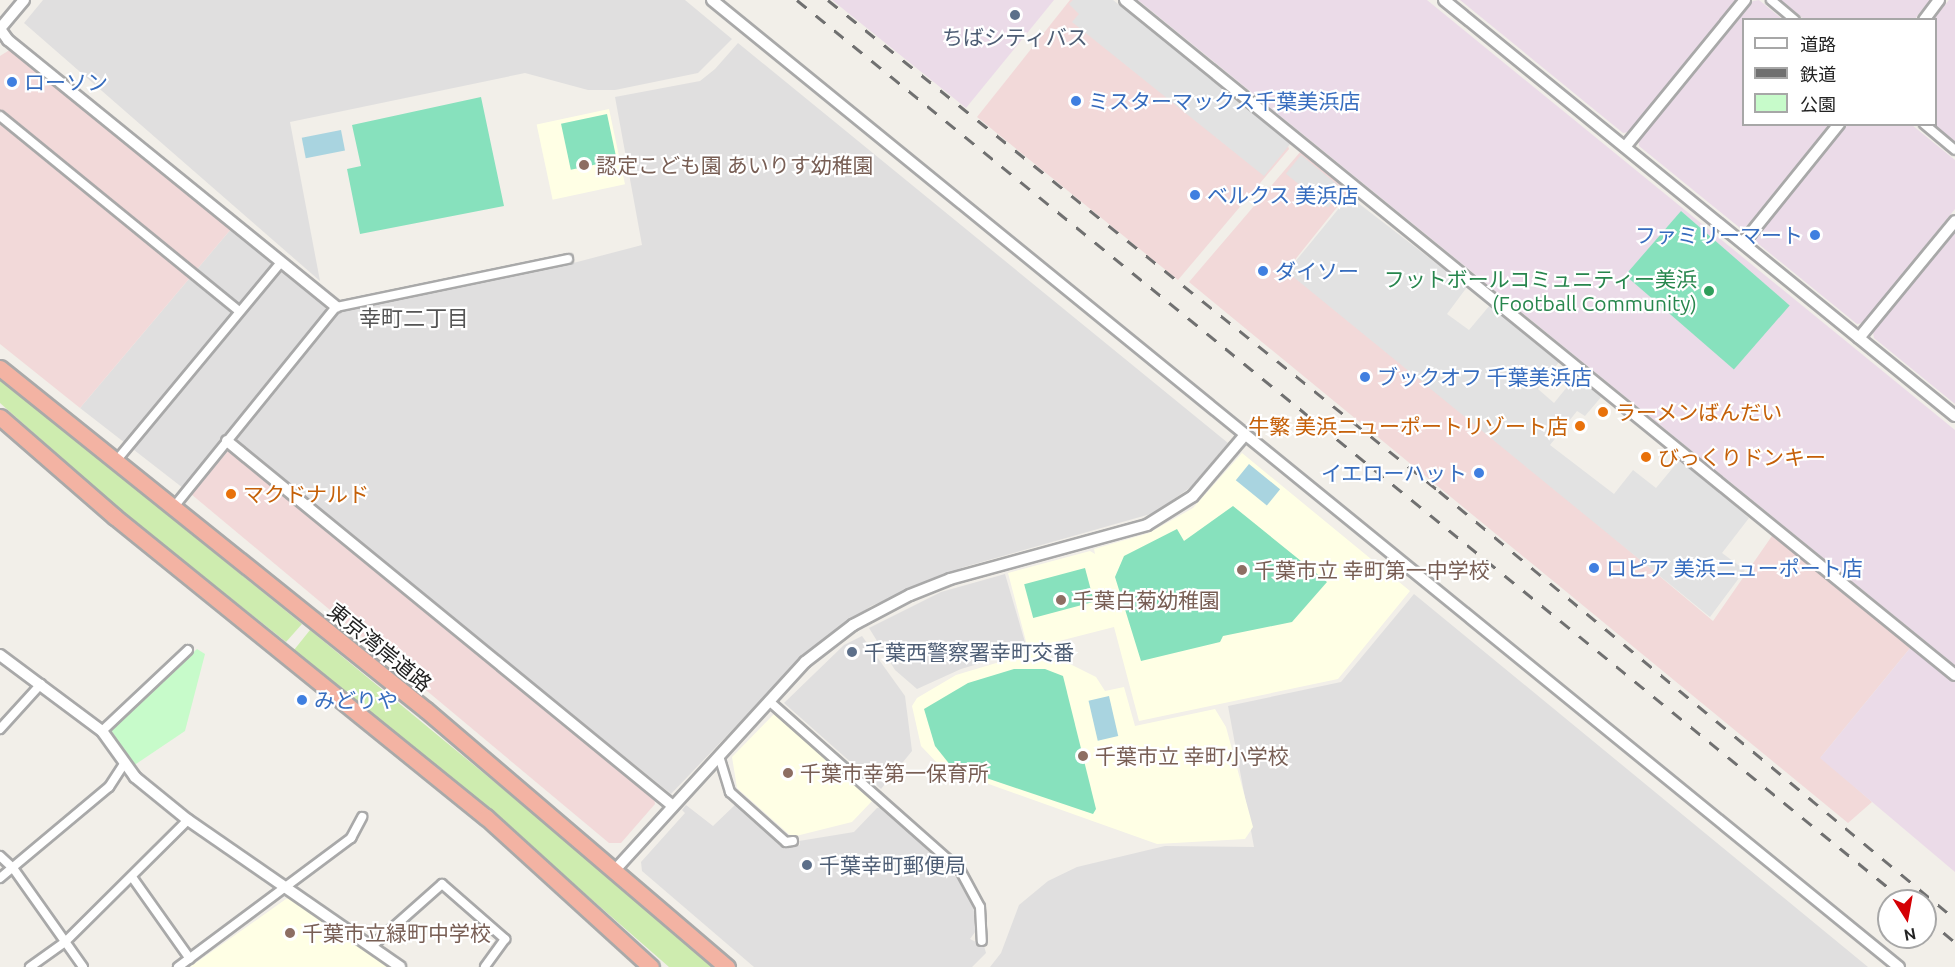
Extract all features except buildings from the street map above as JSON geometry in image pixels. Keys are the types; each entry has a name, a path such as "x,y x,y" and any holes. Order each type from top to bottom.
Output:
{"highway":[{"name":"東京湾岸道路","path":"0,369 370,665 727,967"},
{"path":"0,417 115,517 486,817 651,967"}],"street":[{"path":"24,0 0,29 8,40 336,307"},
{"path":"712,0 1899,967"},
{"path":"1125,0 1955,675"},
{"path":"1444,0 1955,416"},
{"path":"1625,147 1744,0"},
{"path":"1771,0 1793,18"},
{"path":"1926,18 1939,0"},
{"path":"0,116 238,310"},
{"path":"1743,243 1837,126"},
{"path":"1926,126 1955,150"},
{"path":"1860,338 1955,221"},
{"path":"173,508 336,307 568,259"},
{"path":"116,461 238,310 281,262"},
{"path":"615,870 805,662 835,638 910,595 983,569 1130,531 1168,514 1192,496 1245,435"},
{"path":"227,441 673,806"},
{"path":"102,731 188,650"},
{"path":"0,655 102,731 124,764 188,820 399,967"},
{"path":"0,729 41,684"},
{"path":"769,701 960,870 980,907 982,941"},
{"path":"719,756 730,792 786,842 793,841"},
{"path":"0,878 109,787 124,764"},
{"path":"178,967 288,888 351,838 362,817"},
{"path":"30,967 65,942 188,820"},
{"path":"0,856 13,868 83,967"},
{"path":"132,877 190,958"},
{"path":"371,947 442,884 505,939 485,967"}],"shaded area":[{"path":"43,0 685,0 732,39 698,73 615,90 588,90 525,73 290,122 320,281 24,23"},
{"path":"832,0 1054,0 966,108"},
{"path":"1070,0 1110,0 1287,143 1289,149 1178,280 977,117"},
{"path":"1073,0 1113,0 1291,143 1264,176 1072,22 1079,14 1069,4"},
{"path":"1138,0 1427,0 1955,430 1955,665"},
{"path":"1460,0 1736,0 1628,132 1623,133"},
{"path":"1759,0 1781,18 1742,18 1742,126 1828,126 1745,228 1740,228 1639,146 1639,141 1753,1"},
{"path":"1781,0 1930,0 1916,18 1803,18"},
{"path":"1949,0 1955,0 1955,142 1935,126 1937,18 1934,18"},
{"path":"738,43 1228,443 1191,487 1154,513 964,567 871,606 807,652 671,794 234,440 338,312 558,267 642,245 615,97 700,81 715,69"},
{"path":"11,49 231,229 80,408 0,344 0,56"},
{"name":"認定こども園 あいりす幼稚園","path":"609,109 625,184 553,200 537,124"},
{"path":"1846,126 1913,126 1955,160 1955,209 1862,323 1857,324 1756,242 1756,237"},
{"path":"1301,151 1350,191 1290,266 1713,621 1774,533 1911,647 1821,757 1872,802 1848,823 1189,282"},
{"path":"1301,155 1343,189 1328,208 1286,174"},
{"path":"1349,196 1467,287 1447,314 1469,330 1490,305 1559,362 1538,389 1554,403 1576,376 1602,396 1585,416 1577,411 1550,445 1614,494 1633,470 1656,488 1681,458 1749,518 1722,553 1745,570 1710,617 1291,275 1290,268"},
{"path":"231,229 325,306 326,312 183,488 80,408"},
{"path":"1955,232 1955,404 1874,338 1873,332"},
{"path":"229,450 654,798 655,804 621,843 609,843 191,494"},
{"name":"千葉市立 幸町第一中学校","path":"1242,453 1410,591 1338,679 1139,721 1114,627 1028,649 1008,573 1090,551 1095,554 1094,549 1149,533 1193,508"},
{"path":"1005,574 1027,649 961,669 917,689 895,670 869,628 941,592"},
{"path":"1414,594 1868,967 990,967 1001,953 1019,905 1048,881 1077,867 1165,846 1254,847 1228,706 1341,682"},
{"path":"862,636 905,696 912,751 881,789 784,703 844,645"},
{"path":"1911,647 1955,682 1955,872 1820,758"},
{"name":"千葉市立 幸町小学校","path":"1043,649 1052,662 1064,661 1096,677 1105,691 1124,687 1135,726 1215,709 1226,727 1253,827 1245,839 1157,844 941,767 921,746 912,706 917,698 956,675"},
{"name":"千葉市幸第一保育所","path":"776,712 872,801 852,822 792,837 737,788 732,757"},
{"path":"736,804 785,848 800,845 799,841 854,832 877,808 882,807 962,883 977,918 978,928 970,939 984,946 986,953 972,967 754,967 642,871 641,862 685,813 682,810 686,805 713,826"},
{"name":"千葉市立緑町中学校","path":"292,897 389,967 190,967 286,899"}],"green space":[{"path":"481,97 504,206 360,234 347,169 361,166 352,125"},
{"path":"607,114 617,160 571,170 561,124"},
{"name":"フットボールコミュニティー美浜 (Football Community)","path":"1681,211 1790,305 1734,370 1625,275"},
{"path":"0,379 302,624 286,642 125,514 0,403"},
{"path":"1233,506 1327,582 1292,622 1223,636 1220,642 1141,661 1115,577 1124,556 1177,529 1184,541"},
{"path":"1085,568 1094,602 1033,618 1024,584"},
{"path":"310,630 594,864 714,967 669,967 455,780 294,650"},
{"path":"197,649 205,654 185,731 133,766 110,728"},
{"path":"1014,669 1045,669 1063,676 1096,809 1093,814 951,766 935,746 924,709 968,683"}],"water":[{"path":"341,130 345,151 306,158 302,138"},
{"path":"1249,464 1280,489 1267,505 1236,480"},
{"path":"1109,696 1118,736 1098,741 1089,701"}],"railway":[{"path":"797,0 1890,889"},
{"path":"828,0 1439,491 1955,919"},
{"path":"1937,927 1955,942"}],"place":[{"name":"ちばシティバス","path":"1015,15"},
{"name":"ローソン","path":"12,82"},
{"name":"ミスターマックス千葉美浜店","path":"1076,101"},
{"name":"認定こども園 あいりす幼稚園","path":"584,165"},
{"name":"ベルクス 美浜店","path":"1195,195"},
{"name":"ファミリーマート","path":"1815,235"},
{"name":"ダイソー","path":"1263,271"},
{"name":"フットボールコミュニティー美浜 (Football Community)","path":"1709,291"},
{"name":"ブックオフ 千葉美浜店","path":"1365,377"},
{"name":"ラーメンばんだい","path":"1603,412"},
{"name":"牛繁 美浜ニューポートリゾート店","path":"1580,426"},
{"name":"びっくりドンキー","path":"1646,457"},
{"name":"イエローハット","path":"1479,473"},
{"name":"マクドナルド","path":"231,494"},
{"name":"ロピア 美浜ニューポート店","path":"1594,568"},
{"name":"千葉市立 幸町第一中学校","path":"1242,570"},
{"name":"千葉白菊幼稚園","path":"1061,600"},
{"name":"千葉西警察署幸町交番","path":"852,652"},
{"name":"みどりや","path":"302,700"},
{"name":"千葉市立 幸町小学校","path":"1083,756"},
{"name":"千葉市幸第一保育所","path":"788,773"},
{"name":"千葉幸町郵便局","path":"807,865"},
{"name":"千葉市立緑町中学校","path":"290,933"}],"district":[{"name":"幸町二丁目","path":"414,318"}]}
